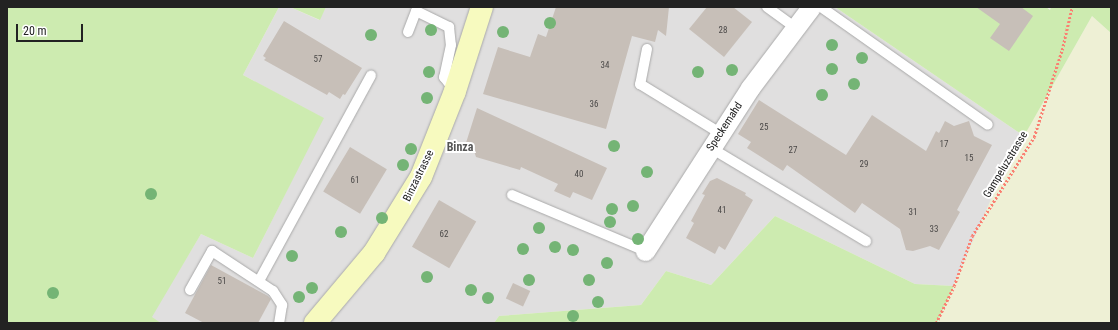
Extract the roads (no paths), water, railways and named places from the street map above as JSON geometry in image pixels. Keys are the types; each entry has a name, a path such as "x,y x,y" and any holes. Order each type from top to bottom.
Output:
{"street":[{"name":"Binzastrasse","path":"315,323 374,253 399,216 420,177 455,91 482,7"},
{"name":"Speckemahd","path":"645,251 750,88 811,7"}],"lane":[{"path":"767,7 795,27"},
{"path":"821,7 988,125"},
{"path":"408,32 416,11 449,27 451,46 444,77 455,91"},
{"path":"647,49 640,84 716,141 866,241"},
{"path":"259,281 371,76"},
{"path":"512,195 645,251"},
{"path":"190,290 212,251 273,291 282,305 278,323"}],"district":[{"name":"Binza","path":"460,148"}]}
